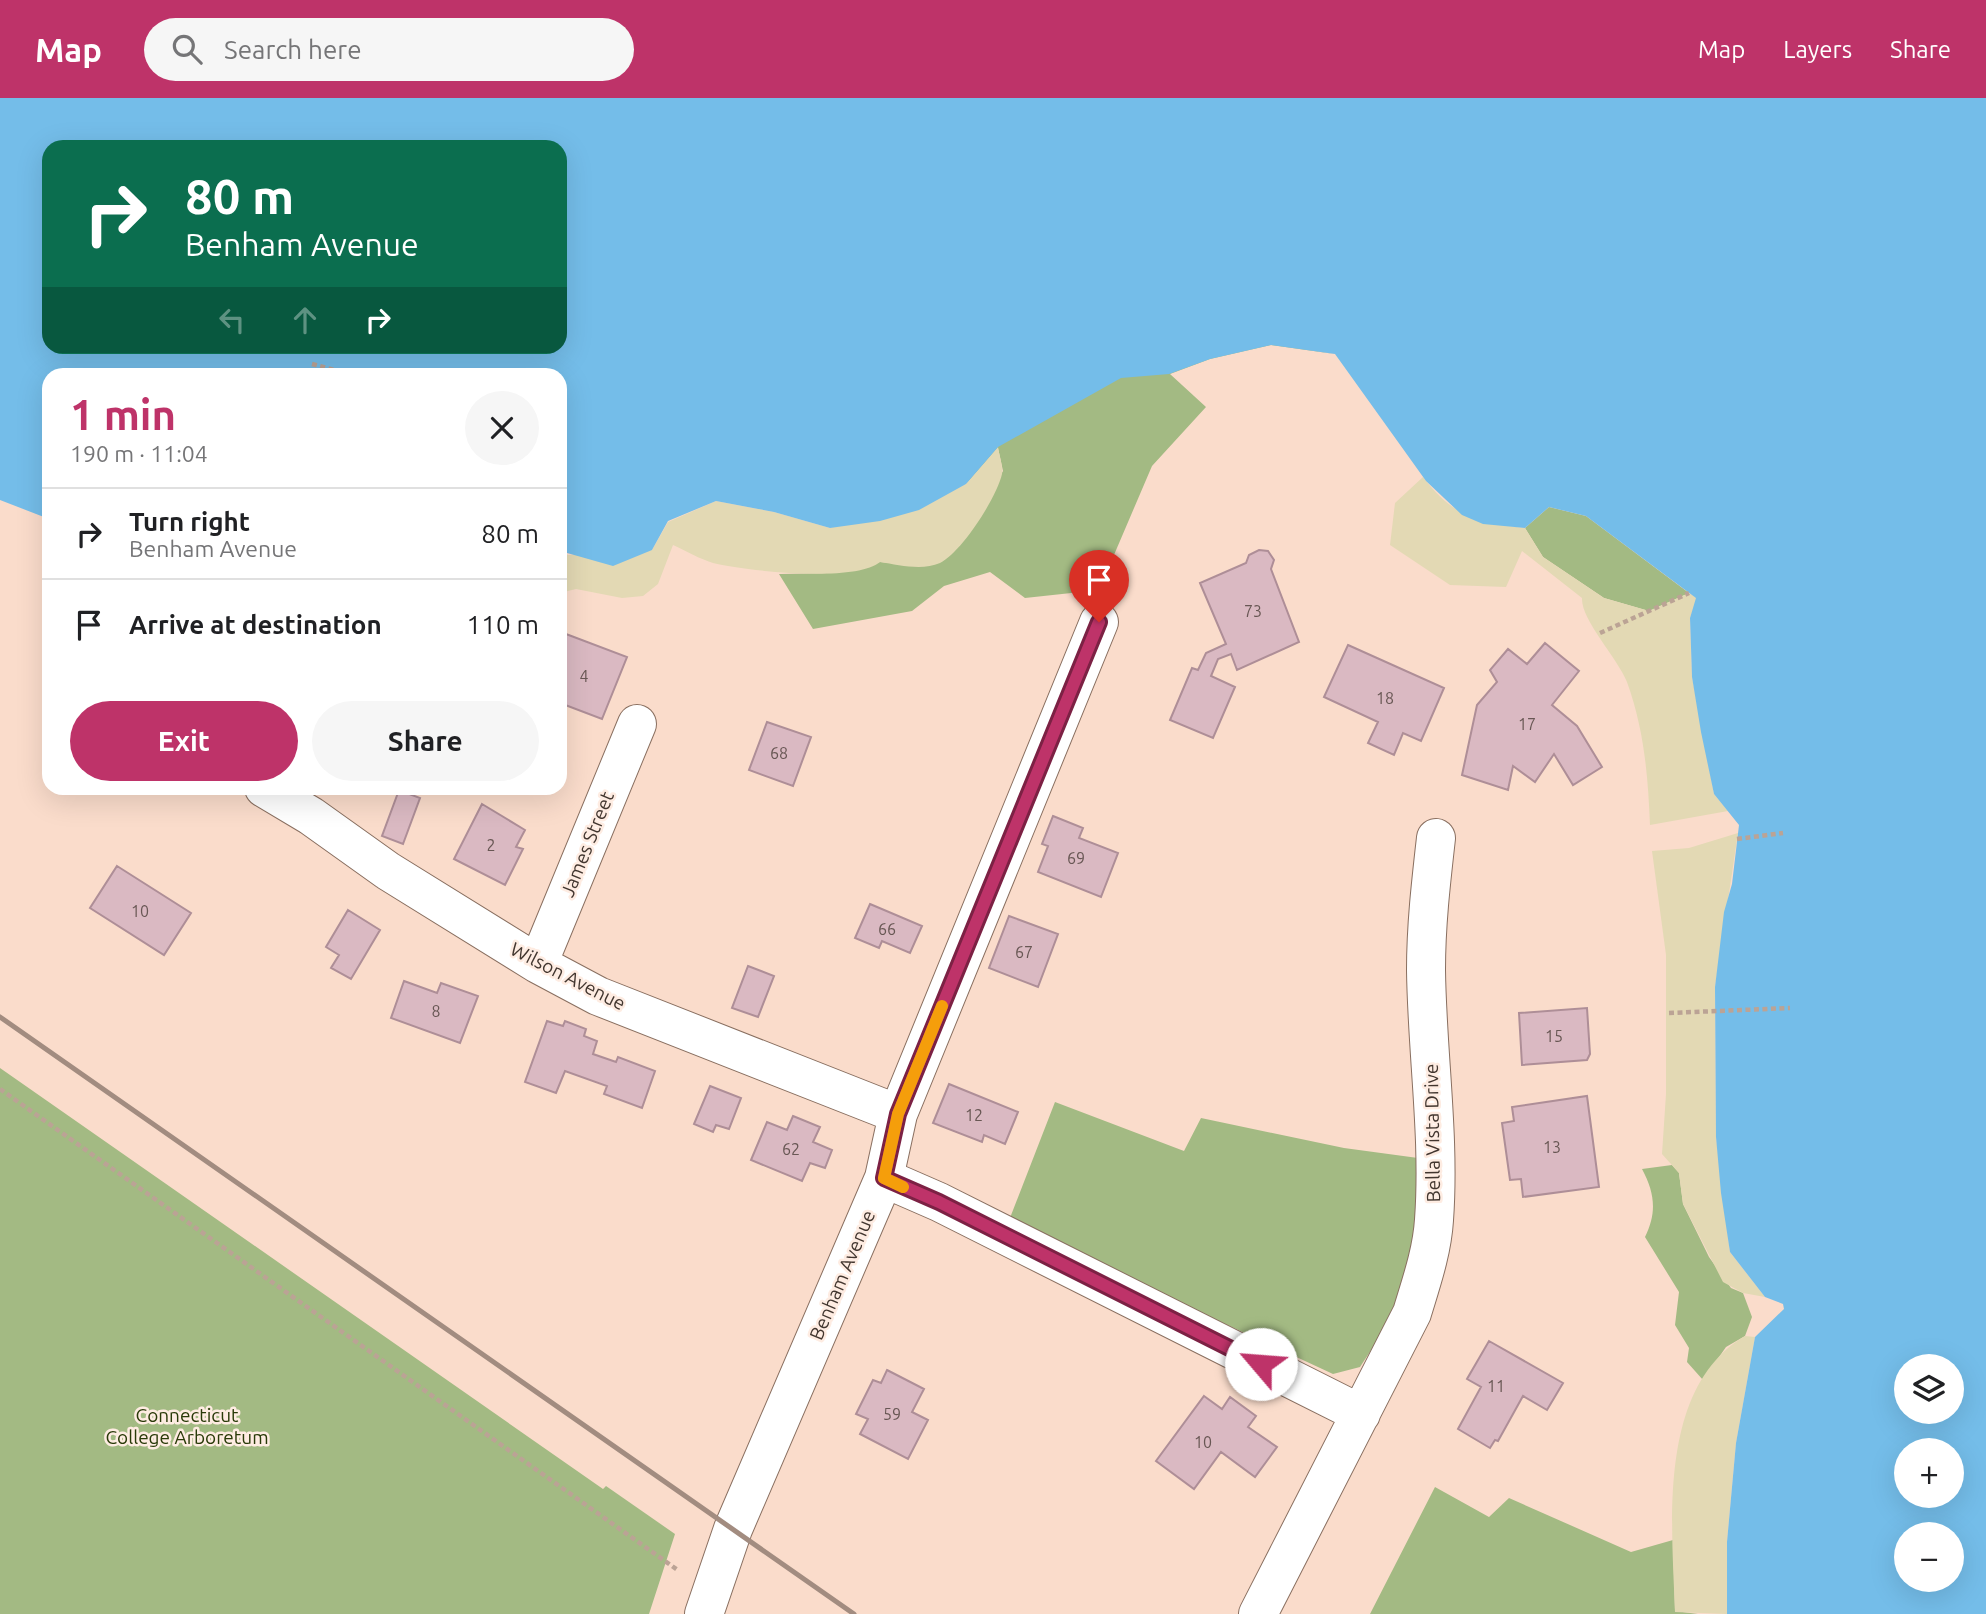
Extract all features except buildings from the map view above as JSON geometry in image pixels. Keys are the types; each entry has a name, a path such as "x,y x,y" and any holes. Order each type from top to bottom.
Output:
{"street":[{"name":"Benham Avenue","path":"707,1604 733,1529 884,1178 898,1114 1099,622"},
{"name":"James Street","path":"538,964 637,724"},
{"name":"Wilson Avenue","path":"276,795 311,816 387,871 538,964 597,996 898,1114"},
{"name":"Bella Vista Drive","path":"1258,1614 1412,1313 1426,1269 1434,1222 1436,1168 1426,972 1427,909 1436,838"},
{"path":"884,1178 939,1202 1361,1414"}],"path":[{"path":"312,364 327,368"},
{"path":"1600,633 1689,593"},
{"path":"1737,839 1783,834"},
{"path":"1670,1013 1790,1008"},
{"path":"0,1089 707,1604"}],"green space":[{"path":"1053,306 1335,354 1271,345 1210,359 1170,374 1206,407 1152,466 1099,590 1025,598 990,572 944,586 912,611 813,629 779,574 833,573 880,562 923,566 940,562 962,542 1003,471 998,448 966,484"},
{"path":"1549,507 1586,516 1689,593 1649,611 1604,598 1543,557 1525,528"},
{"name":"Connecticut College Arboretum","path":"0,1068 603,1489 606,1486 675,1534 649,1614 0,1614"},
{"path":"1055,1102 1184,1151 1201,1118 1344,1148 1418,1158 1418,1247 1400,1306 1360,1367 1333,1374 1008,1223"},
{"path":"1672,1165 1679,1173 1683,1204 1709,1257 1731,1288 1743,1293 1752,1317 1745,1336 1726,1347 1703,1380 1687,1362 1689,1348 1675,1325 1679,1292 1645,1237 1653,1203 1650,1186 1642,1169"},
{"path":"1435,1487 1489,1517 1509,1498 1631,1552 1673,1540 1675,1611 1698,1614 1370,1614"}],"sand":[{"path":"998,447 1002,474 977,523 949,557 926,567 880,562 848,572 773,572 713,563 673,545 658,584 643,596 622,598 576,589 567,591 567,554 652,550 668,522 716,501 774,512 830,528 966,484"},
{"path":"1423,477 1445,501 1468,515 1480,520 1525,528 1543,557 1604,598 1649,611 1689,593 1697,598 1690,618 1692,677 1714,794 1728,811 1650,825 1644,752 1633,700 1622,672 1587,617 1582,598 1522,551 1506,587 1450,585 1390,545 1395,503"},
{"path":"1738,833 1715,987 1716,1137 1730,1252 1765,1297 1743,1293 1723,1282 1683,1204 1679,1173 1662,1154 1666,1094 1666,955 1652,851 1689,848"},
{"path":"1745,1336 1755,1337 1736,1443 1727,1542 1727,1614 1675,1612 1673,1500 1676,1460 1683,1423 1697,1389 1717,1359"}],"water":[{"path":"0,98 1986,98 1986,1614 1727,1614 1727,1542 1736,1443 1755,1337 1784,1309 1783,1304 1765,1297 1730,1252 1721,1193 1716,1137 1715,987 1739,825 1714,794 1701,732 1692,677 1690,618 1696,598 1586,516 1549,507 1525,528 1483,524 1462,515 1426,481 1335,354 1271,345 1210,359 1169,374 1121,378 998,447 966,484 919,510 880,521 830,528 774,512 716,501 668,521 652,550 613,566 567,553 567,368 42,368 42,516 0,500"}],"railway":[{"path":"0,1017 854,1614"}],"slow traffic":[{"path":"903,1187 884,1178 898,1114 942,1006"}],"route":[{"path":"1099,622 898,1114 884,1178 939,1202 1261,1364"}]}
